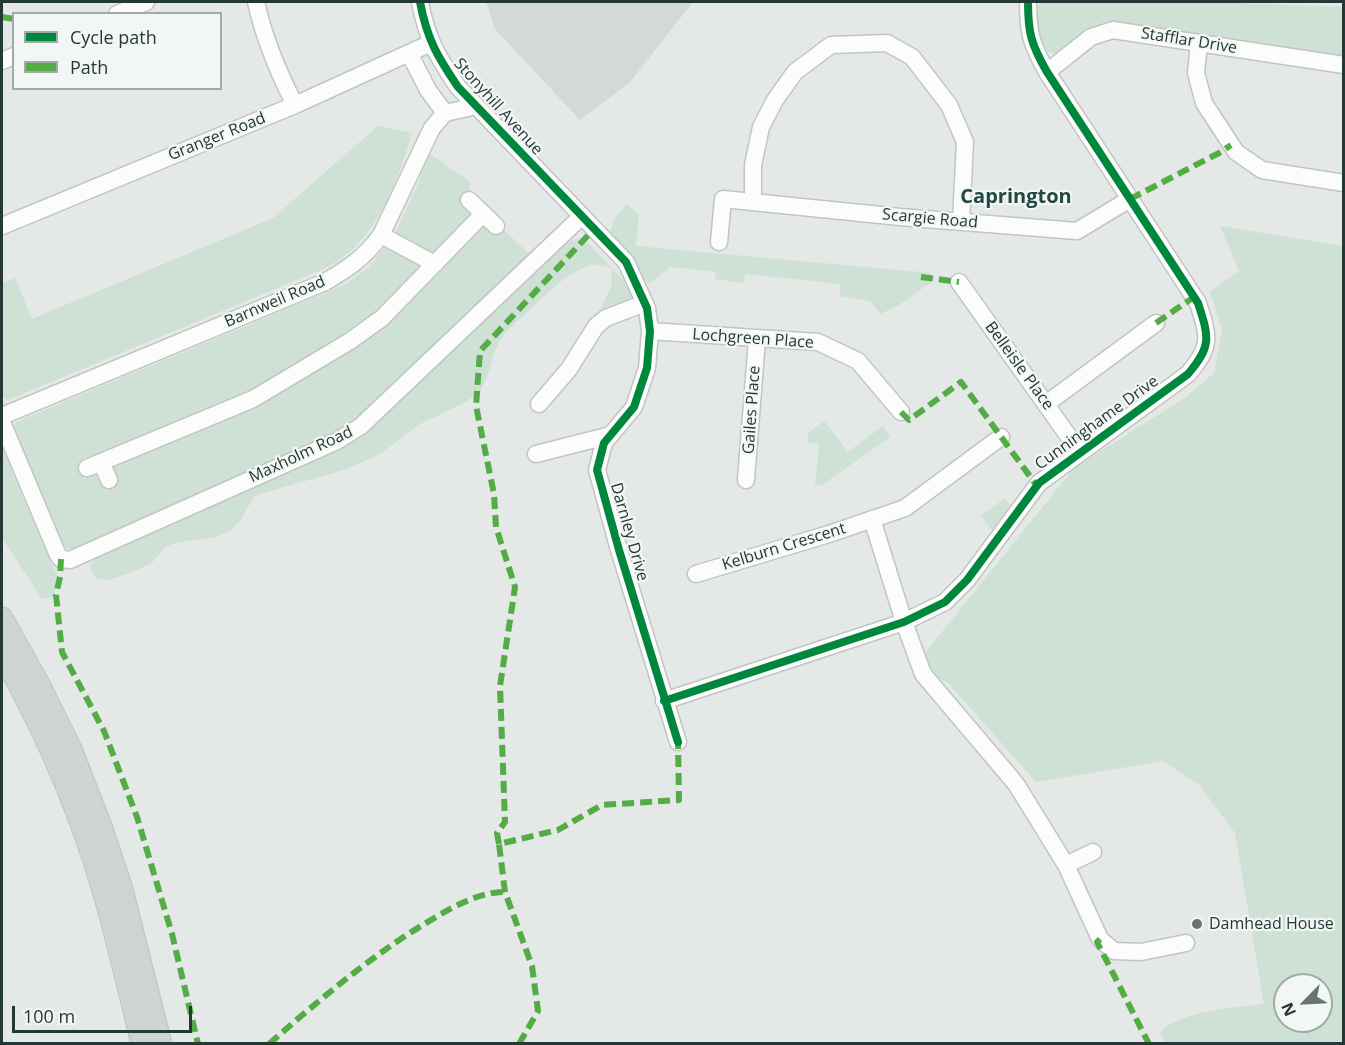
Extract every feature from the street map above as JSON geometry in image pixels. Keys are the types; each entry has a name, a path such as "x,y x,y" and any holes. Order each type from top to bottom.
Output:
{"main road":[{"path":"2,618 39,684 71,749 101,826 137,942 161,1044"},
{"path":"2,654 32,711 83,832 105,896 142,1044"}],"street":[{"path":"122,12 146,2"},
{"path":"256,2 260,22 277,70 295,105"},
{"name":"Stonyhill Avenue","path":"420,2 437,57 458,87 582,216"},
{"name":"Cunninghame Drive","path":"664,700 904,622 945,602 966,580 1039,483 1188,374 1202,358 1208,334 1198,303 1033,48 1028,26 1028,2"},
{"name":"Stafflar Drive","path":"1047,72 1091,37 1113,30 1344,66"},
{"name":"Granger Road","path":"2,226 295,105 431,43"},
{"path":"1199,43 1196,73 1204,103 1236,152 1262,170 1344,183"},
{"path":"753,202 753,165 761,127 775,100 795,72 831,45 887,44 912,57 949,105 965,142 961,222"},
{"path":"409,53 428,90 445,113 468,108 473,104"},
{"name":"Barnweil Road","path":"2,416 325,282 350,268 381,235 432,128 445,113"},
{"name":"Scargie Road","path":"719,242 723,199 1077,231 1130,199"},
{"path":"469,200 496,226"},
{"path":"109,480 94,465 253,399 350,341 382,318 483,214"},
{"name":"Darnley Drive","path":"582,216 626,262 645,303 650,331 646,368 634,407 604,443 597,470 678,742"},
{"name":"Maxholm Road","path":"2,422 57,553 61,559 70,560 337,441 361,426 582,216"},
{"path":"381,235 435,264"},
{"name":"Belleisle Place","path":"959,282 1080,451"},
{"path":"539,404 569,369 596,326 606,318 645,303"},
{"path":"1046,404 1156,322"},
{"name":"Lochgreen Place","path":"650,331 818,342 858,361 901,412"},
{"name":"Gailes Place","path":"746,480 757,339"},
{"path":"536,454 611,435"},
{"name":"Kelburn Crescent","path":"696,574 904,508 1001,437"},
{"path":"872,519 923,674 1016,784 1066,865 1100,939 1114,951 1142,952 1186,943"},
{"path":"1066,865 1093,852"}],"shaded area":[{"path":"486,2 693,2 629,83 580,120 495,29"}],"green space":[{"path":"1040,2 1215,2 1343,7 1343,60 1141,27 1067,46 1056,54 1048,52 1039,33 1036,16"},
{"path":"378,126 412,133 399,173 381,212 369,230 340,260 321,270 8,400 2,397 2,283 15,278 32,319 273,218"},
{"path":"429,153 471,183 468,196 472,213 437,256 393,237 416,189"},
{"path":"627,204 639,215 636,246 931,273 930,283 899,305 880,314 870,301 840,296 840,284 745,274 744,283 715,279 716,272 671,267 648,284 610,234 614,219"},
{"path":"481,224 487,225 495,232 501,227 530,255 347,428 76,549 65,547 14,429 16,422 346,284 370,266 387,244 422,264 422,271 397,298 354,333 270,384 82,464 86,473 99,471 106,484 115,480 111,468 112,463 256,403 305,376 386,323"},
{"path":"1220,226 1343,246 1343,1043 1167,1043 1159,1033 1180,1019 1208,1011 1264,1004 1235,833 1199,785 1163,761 1036,782 949,684 926,670 921,658 1074,468 1186,397 1214,373 1222,330 1210,292 1239,271"},
{"path":"576,239 586,241 624,281 636,304 599,313 612,284 611,268 594,264 581,269 566,277 504,334 495,350 487,378 480,392 464,403 420,424 380,454 347,469 256,495 239,521 225,533 170,545 147,566 107,580 97,579 90,568 94,557 344,445 560,246"},
{"path":"824,421 848,452 883,426 890,437 822,485 815,486 819,444 807,442 808,433"},
{"path":"2,448 59,578 53,597 42,599 2,538"},
{"path":"1005,498 1010,505 992,531 981,516"}],"marked path":[{"path":"2,17 12,19"},
{"path":"1130,199 1231,145"},
{"path":"499,844 497,833 505,822 500,686 515,587 496,527 494,494 476,406 480,351 594,229"},
{"path":"921,277 959,282"},
{"path":"1156,323 1194,297"},
{"path":"901,412 909,420 961,382 1037,486"},
{"path":"61,559 56,595 62,652 104,731 137,817 172,934 198,1044"},
{"path":"519,1044 538,1011 532,966 505,892 499,844 558,830 602,805 679,800 678,742"},
{"path":"269,1044 343,982 401,939 461,903 483,895 505,892"},
{"path":"1100,939 1097,942 1149,1044"}],"cycle path":[{"path":"420,2 434,47 458,87 626,262 647,308 650,331 647,368 634,407 604,443 597,470 678,742"},
{"path":"664,701 904,622 945,602 967,580 1039,483 1188,374 1201,356 1205,348 1206,333 1198,303 1047,72 1037,54 1032,38 1028,2"}],"place":[{"name":"Damhead House","path":"1197,924"}],"district":[{"name":"Caprington","path":"1016,197"}]}
